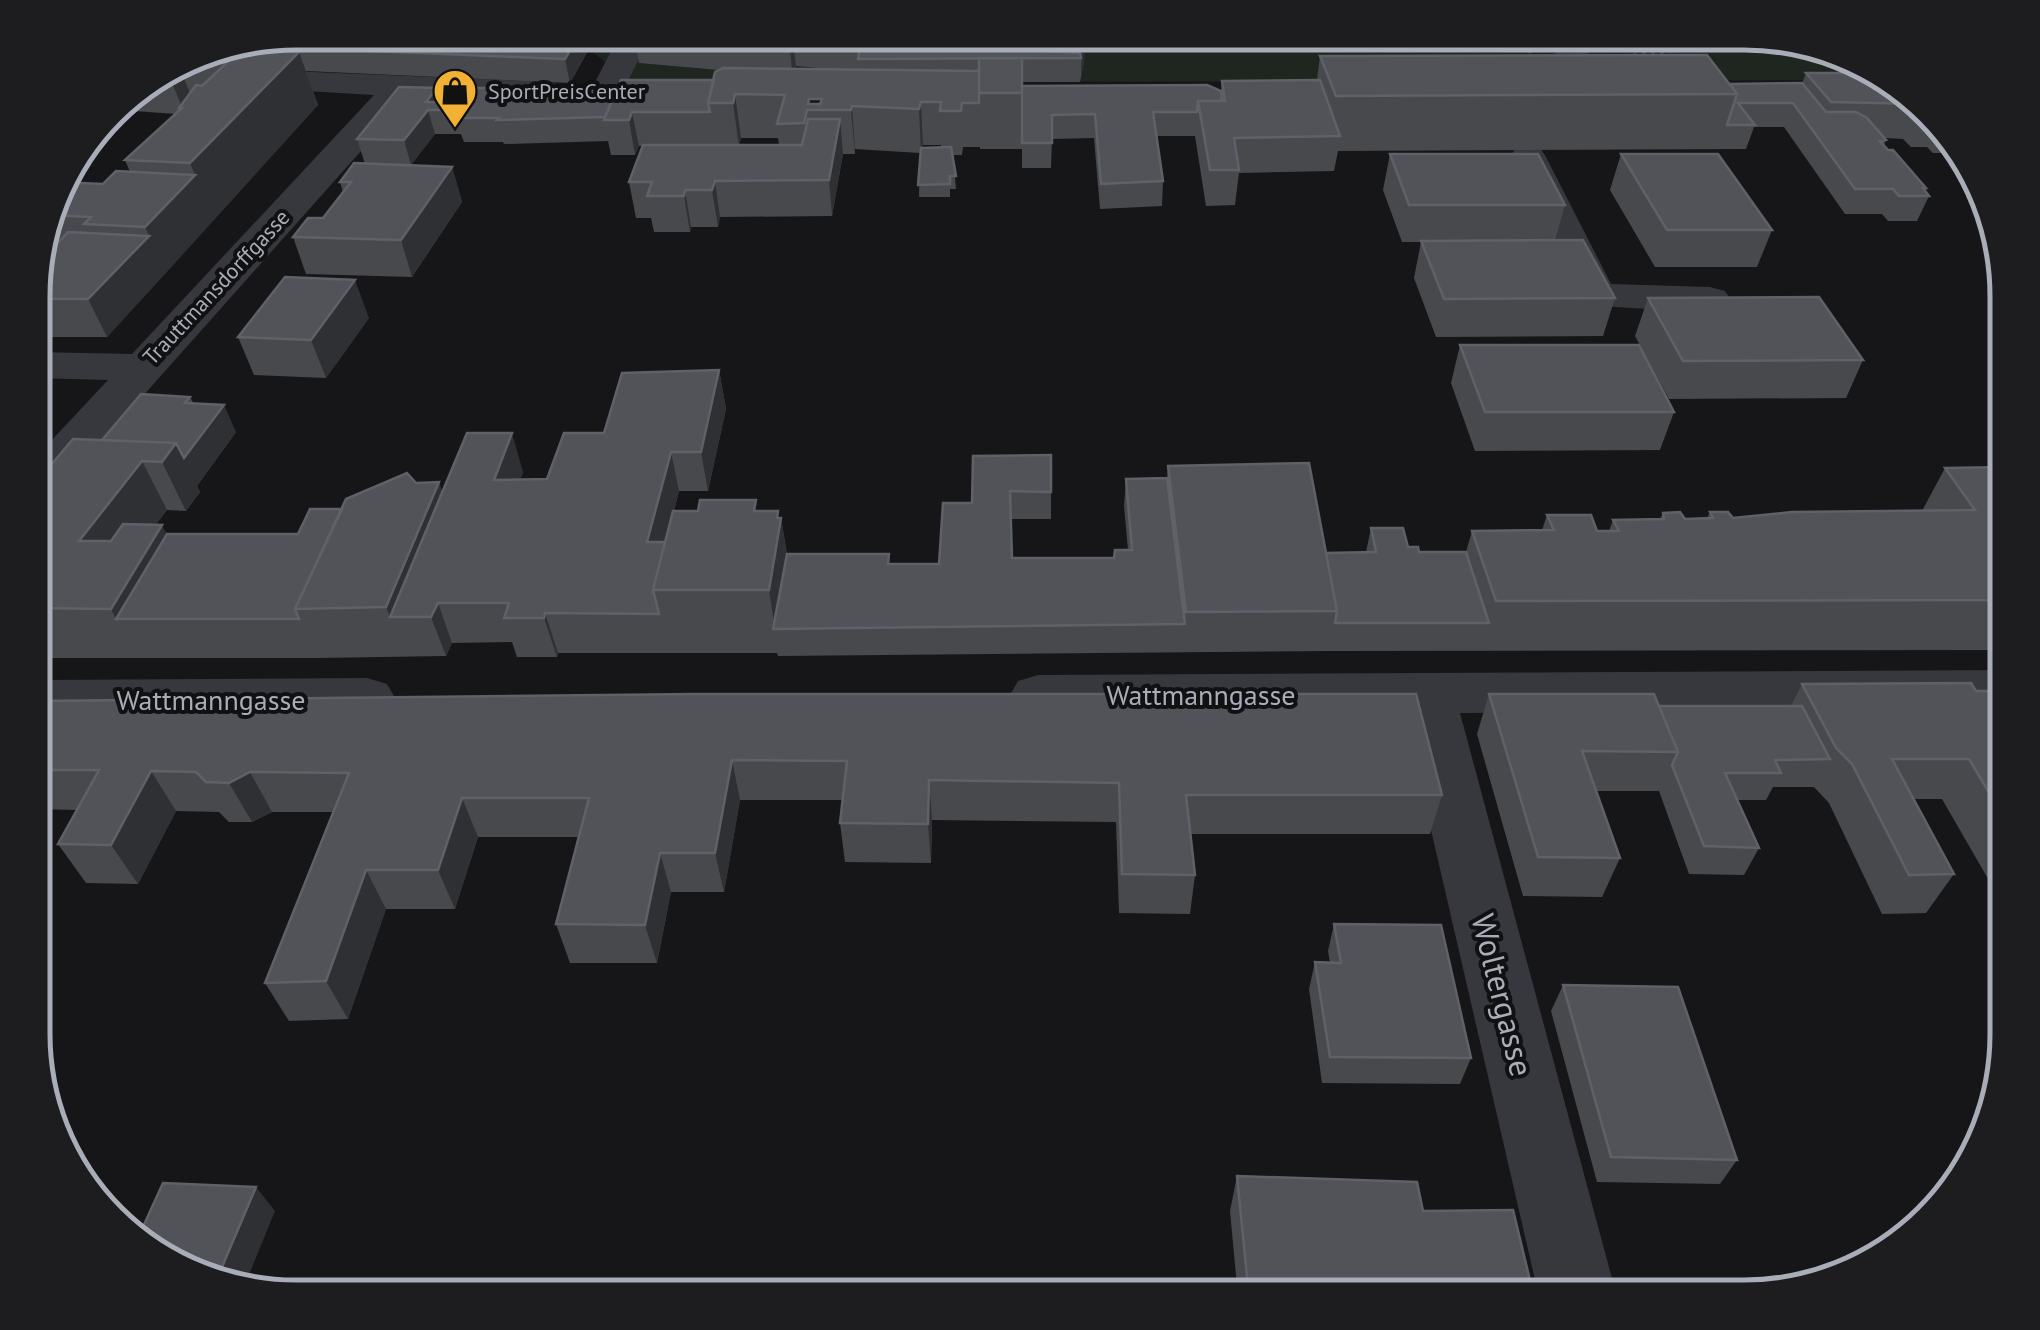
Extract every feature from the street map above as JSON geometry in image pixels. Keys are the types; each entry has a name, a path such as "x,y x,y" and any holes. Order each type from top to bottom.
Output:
{"street":[{"path":"1579,50 1585,95"},
{"path":"606,94 625,51"},
{"path":"185,76 399,88 645,94"},
{"name":"Trauttmansdorffgasse","path":"50,470 399,88"},
{"path":"1549,95 1623,95"},
{"path":"1525,150 1589,286 1600,296 1620,300 1710,300"},
{"path":"50,365 141,368"},
{"name":"Wattmanngasse","path":"990,695 1989,690"},
{"name":"Woltergasse","path":"1427,692 1574,1279"},
{"name":"Wattmanngasse","path":"50,700 413,698"}],"path":[{"path":"1589,50 1605,58 1672,50"}],"shaded area":[{"path":"1744,50 1808,58 1862,80 860,82 626,79 591,51"}],"building":[{"path":"1033,50 1080,53 1081,58 858,59 859,51"},
{"path":"280,51 299,52 190,163 125,160 182,108 196,85 202,86 230,60"},
{"path":"369,51 570,51 565,59"},
{"path":"1707,55 1737,94 1336,96 1320,56"},
{"path":"979,58 1022,58 1022,93 979,93"},
{"path":"723,68 979,71 979,103 962,103 961,111 940,111 941,102 921,102 919,109 852,106 851,110 807,110 804,123 777,124 785,95 735,94 733,103 708,103 715,72"},
{"path":"1806,73 1848,73 1897,104 1831,102"},
{"path":"621,80 714,80 708,103 710,112 632,112 629,120 604,120"},
{"path":"1320,80 1340,136 1234,138 1239,170 1210,170 1198,101 1225,101 1222,81"},
{"path":"1802,83 1826,112 1856,112 1867,118 1886,140 1880,141 1893,150 1929,196 1899,196 1893,189 1855,189 1793,103 1738,103 1755,125 1727,125 1737,94 1730,84"},
{"path":"1207,85 1221,91 1222,101 1198,101 1197,112 1153,112 1163,181 1101,184 1095,114 1052,115 1052,143 1022,143 1022,86"},
{"path":"618,86 605,117 497,120 457,118 460,110 428,110 404,140 357,139 399,87 437,88 426,102 464,102 475,88"},
{"path":"808,119 840,119 829,180 715,181 712,190 685,190 684,196 647,196 652,182 629,182 643,145 802,145"},
{"path":"951,147 956,176 950,176 950,184 918,185 921,148"},
{"path":"1390,154 1538,154 1565,205 1409,205"},
{"path":"1621,154 1718,154 1772,230 1667,230"},
{"path":"354,163 452,167 401,240 293,237 308,218 323,218 351,182 340,182"},
{"path":"116,171 195,175 145,227 84,224 91,217 64,216 77,183 103,184"},
{"path":"68,232 149,236 88,299 50,299 57,244"},
{"path":"1583,240 1615,298 1444,299 1421,241"},
{"path":"285,277 355,280 311,340 238,337"},
{"path":"1819,297 1863,360 1683,361 1648,298"},
{"path":"1460,345 1639,345 1674,412 1485,412"},
{"path":"719,370 701,452 671,452 647,542 665,542 653,590 659,614 545,613 544,618 504,618 509,603 438,603 431,617 390,617 467,433 512,433 494,480 547,479 564,433 604,433 622,373"},
{"path":"141,394 190,397 185,403 224,405 184,458 176,443 102,440"},
{"path":"73,439 176,443 162,462 142,461 79,541 111,541 123,524 162,525 111,609 50,608 50,466"},
{"path":"1051,455 1051,492 1010,491 1012,558 1114,558 1115,550 1132,550 1126,479 1167,478 1185,624 773,629 787,554 889,554 888,564 939,564 943,503 972,503 973,456"},
{"path":"1309,463 1337,611 1186,612 1168,466"},
{"path":"1989,467 1989,600 1496,601 1472,531 1554,530 1547,515 1591,515 1597,531 1619,531 1613,520 1664,519 1663,513 1680,512 1685,519 1713,518 1710,512 1728,512 1733,518 1792,512 1975,510 1945,468"},
{"path":"407,473 416,483 439,482 386,607 295,609 346,499"},
{"path":"700,500 756,500 754,511 778,511 777,518 781,518 769,590 653,590 673,511 698,511"},
{"path":"310,509 342,509 295,609 299,619 116,619 167,534 298,534"},
{"path":"1371,528 1403,528 1408,547 1418,547 1419,552 1466,552 1489,623 1335,623 1337,611 1326,553 1376,552"},
{"path":"1971,683 1976,691 1989,691 1989,793 1969,759 1892,759 1954,874 1909,875 1852,764 1836,748 1802,684"},
{"path":"694,694 1416,694 1442,795 1186,795 1195,875 1122,874 1119,783 929,780 928,824 840,823 847,761 732,760 715,853 660,853 645,925 556,924 589,798 462,798 438,870 366,870 326,981 265,983 349,773 250,772 229,783 206,782 196,772 151,771 111,845 58,844 99,770 50,770 50,701"},
{"path":"1489,694 1654,694 1678,752 1582,751 1620,858 1538,857"},
{"path":"1659,706 1802,706 1830,759 1775,760 1781,773 1725,773 1759,848 1704,846 1672,765 1678,752"},
{"path":"1334,924 1441,925 1471,1058 1330,1057 1315,962 1341,963"},
{"path":"1563,985 1678,987 1737,1160 1611,1157"},
{"path":"1237,1176 1417,1182 1423,1211 1513,1210 1530,1279 1247,1279"},
{"path":"163,1183 256,1187 221,1268 187,1255 143,1227"}],"place":[{"name":"SportPreisCenter","path":"455,129"}]}
